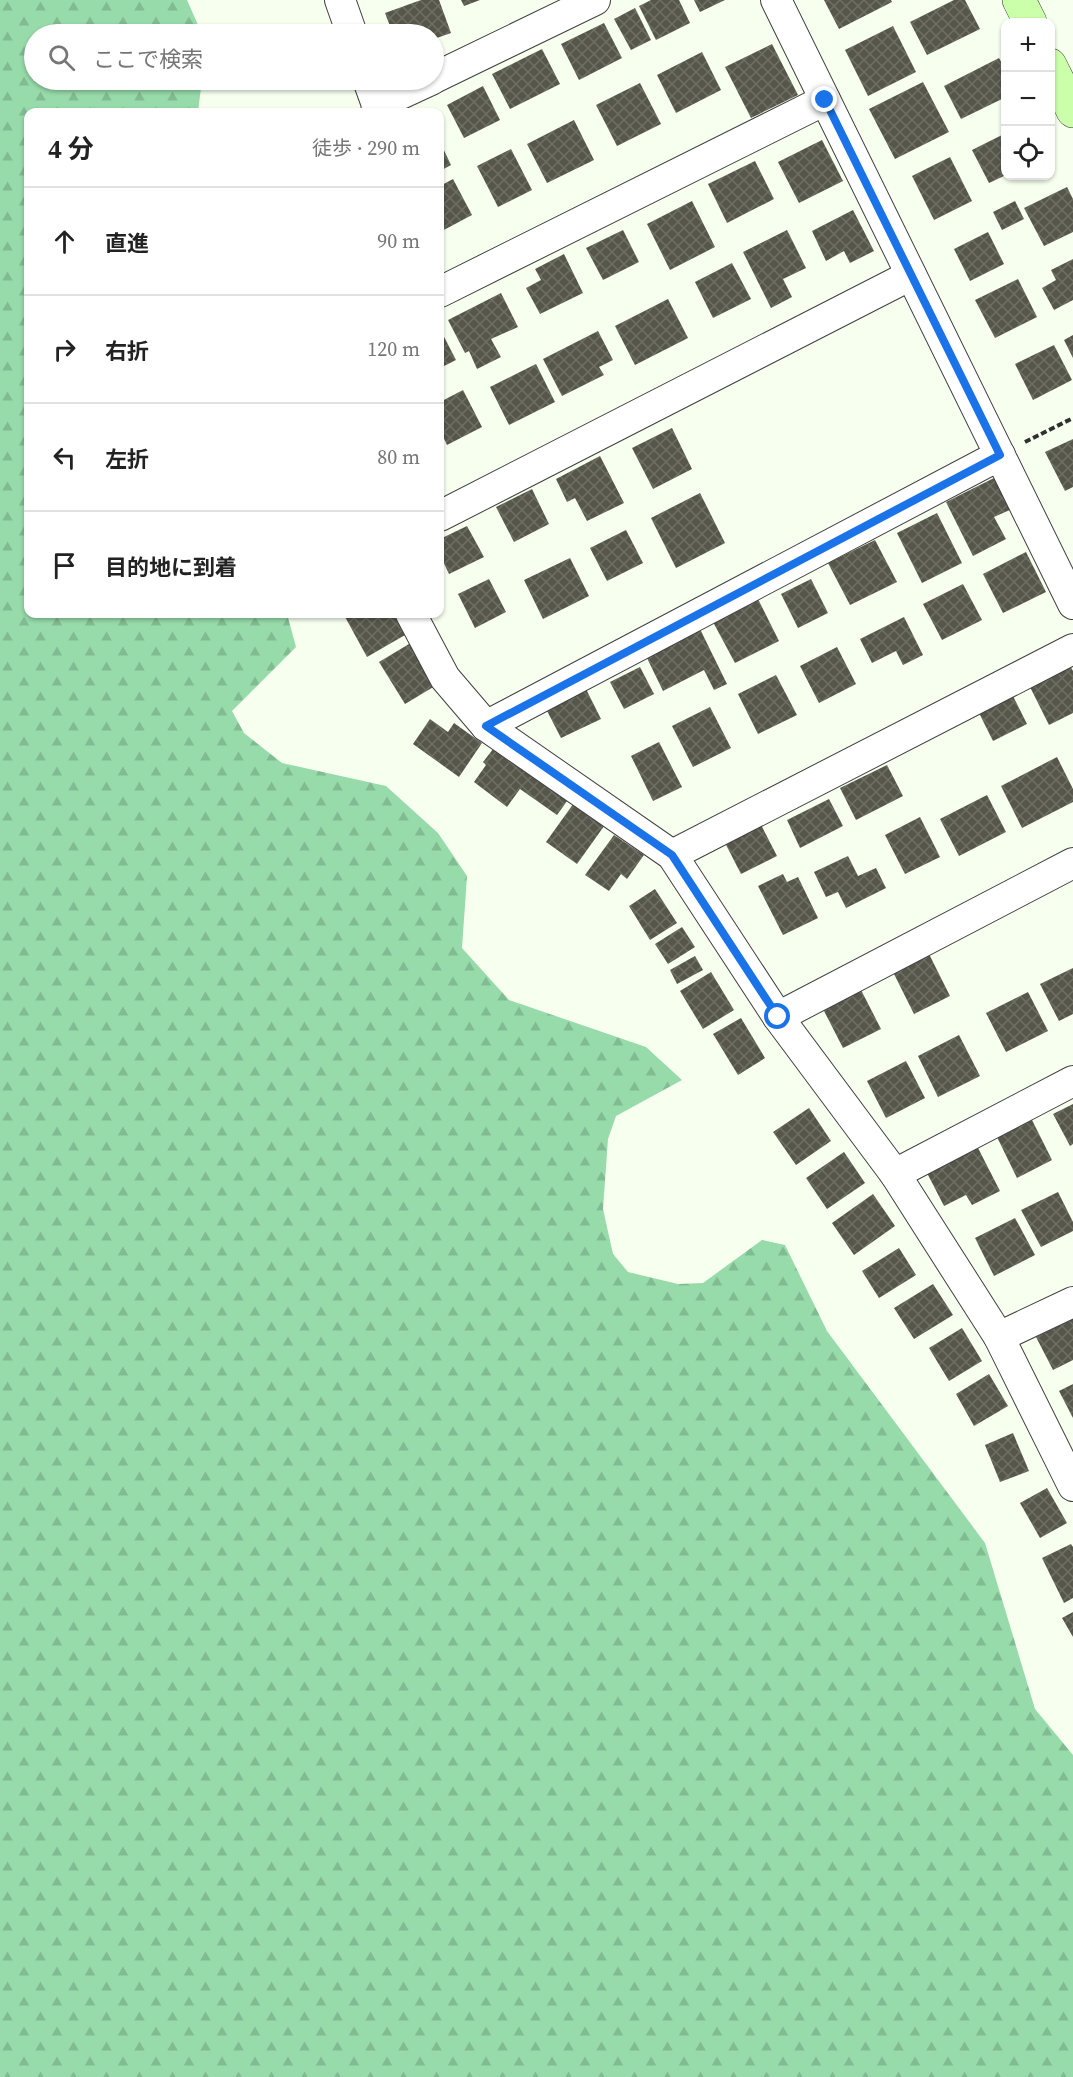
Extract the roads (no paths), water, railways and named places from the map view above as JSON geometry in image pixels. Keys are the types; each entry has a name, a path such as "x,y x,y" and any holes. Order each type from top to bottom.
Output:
{"street":[{"path":"340,0 348,24"},
{"path":"444,72 551,10 595,0"},
{"path":"776,0 1073,604"},
{"path":"1019,0 1028,18"},
{"path":"1054,72 1073,111"},
{"path":"374,99 400,90"},
{"path":"444,290 825,100"},
{"path":"444,514 911,275"},
{"path":"486,726 1000,455"},
{"path":"413,618 445,678 486,726 672,855 778,1017 895,1174 999,1337 1073,1486"},
{"path":"672,855 1073,650"},
{"path":"778,1017 1073,863"},
{"path":"895,1174 1073,1081"},
{"path":"999,1337 1073,1302"}]}
